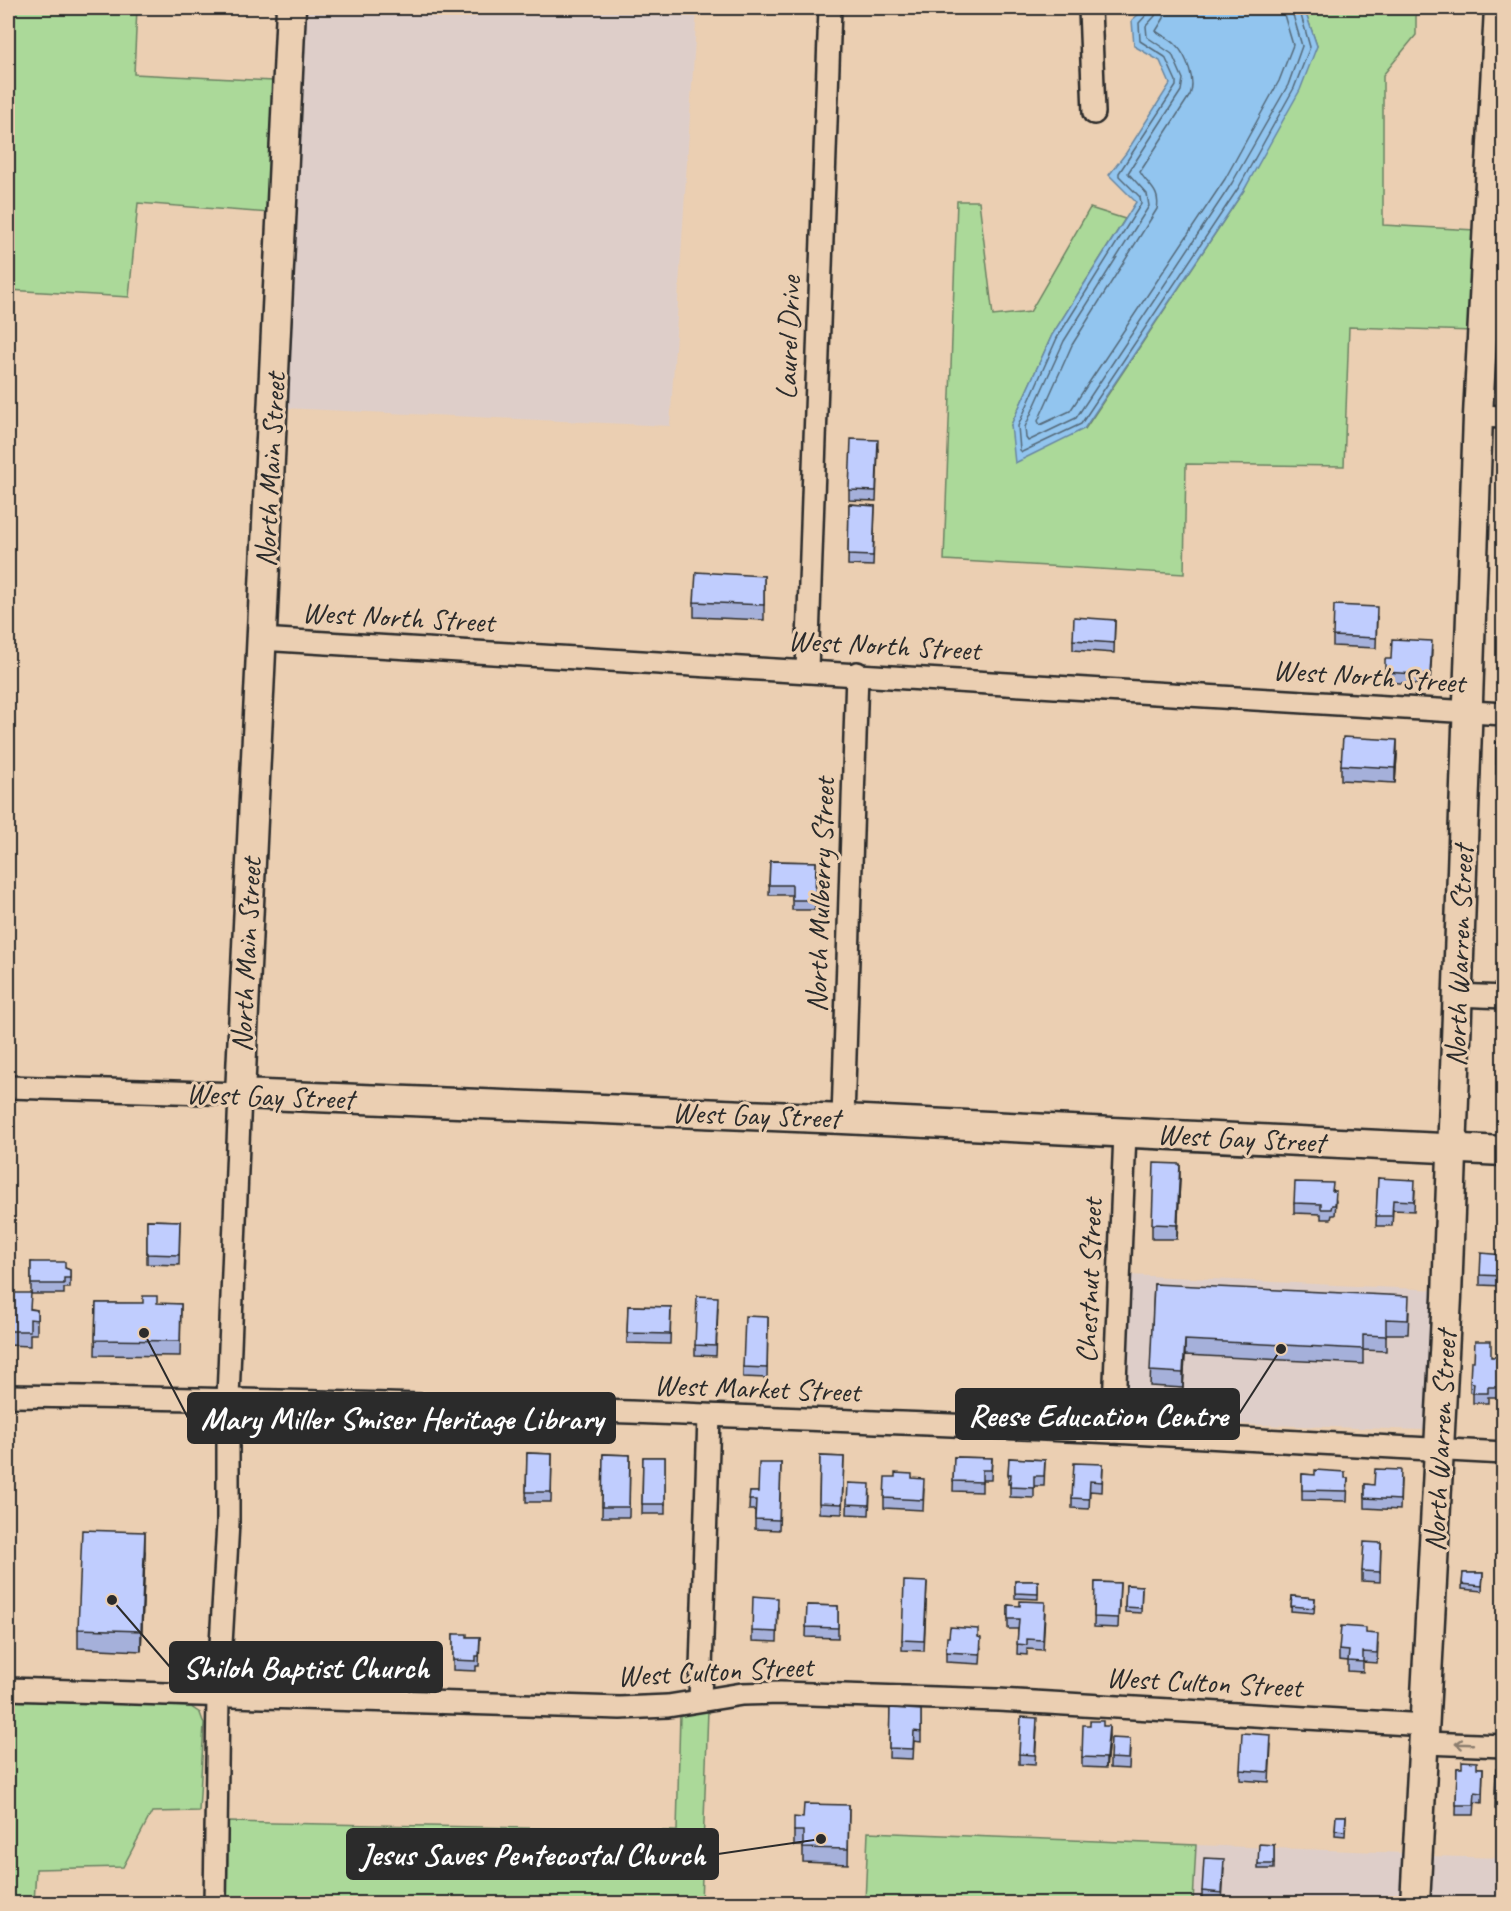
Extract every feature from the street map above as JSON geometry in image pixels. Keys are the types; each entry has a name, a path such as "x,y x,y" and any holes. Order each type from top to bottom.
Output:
{"street":[{"name":"North Main Street","path":"215,1904 219,1696 228,1523 228,1398 240,1094 291,8"},
{"name":"Laurel Drive","path":"807,670 830,8"},
{"path":"1090,8 1094,113"},
{"name":"North Warren Street","path":"1415,1904 1440,1450 1468,712 1491,417 1498,156 1499,8"},
{"name":"West North Street","path":"260,639 857,673 1503,714"},
{"name":"North Mulberry Street","path":"843,1119 857,673"},
{"path":"1457,994 1503,997"},
{"name":"West Gay Street","path":"8,1087 240,1094 843,1119 1503,1151"},
{"name":"Chestnut Street","path":"1113,1432 1125,1133"},
{"name":"West Market Street","path":"8,1396 228,1398 414,1404 1113,1432 1503,1453"},
{"path":"700,1700 709,1416"},
{"name":"West Culton Street","path":"8,1689 620,1708 668,1706 742,1694 791,1693 998,1700 1425,1734 1503,1746"}],"shaded area":[{"path":"301,8 697,8 670,426 283,408"},
{"path":"1129,1275 1439,1290 1426,1430 1130,1419 1125,1415 1123,1408"},
{"path":"1196,1845 1405,1853 1403,1903 1194,1904"},
{"path":"1431,1856 1503,1858 1503,1903 1429,1904"}],"green space":[{"path":"8,8 137,8 134,74 274,81 270,213 138,203 129,297 8,290"},
{"path":"1304,8 1416,8 1416,35 1383,75 1383,225 1475,230 1473,331 1349,327 1344,466 1186,464 1184,574 944,560 957,201 979,201 993,316 1030,312 1090,208 1125,219 1052,335 1011,425 1085,429 1244,190 1317,46"},
{"path":"8,1699 191,1707 200,1713 204,1724 199,1811 152,1812 123,1867 36,1869 34,1903 8,1903"},
{"path":"708,1710 701,1903 227,1904 228,1822 677,1831 680,1714"},
{"path":"868,1832 1196,1845 1193,1903 865,1903"}],"water":[{"path":"1146,8 1304,8 1317,46 1300,90 1244,190 1084,429 1015,463 1011,425 1052,335 1136,202 1109,175 1126,153 1170,84 1160,61 1134,46 1132,20"}],"building":[{"path":"851,439 878,440 876,491 849,490"},
{"path":"849,504 875,506 873,556 848,555"},
{"path":"696,572 764,576 764,605 694,602"},
{"path":"1334,605 1377,607 1376,638 1333,636"},
{"path":"1074,617 1115,620 1114,643 1073,640"},
{"path":"1499,633 1503,633 1503,675 1497,674"},
{"path":"1392,639 1432,641 1430,675 1385,672 1385,659 1391,659"},
{"path":"1343,737 1397,740 1395,768 1341,765"},
{"path":"1496,742 1503,742 1503,764 1496,764"},
{"path":"770,861 816,862 815,900 792,900 792,885 769,885"},
{"path":"1154,1163 1180,1164 1177,1225 1152,1224"},
{"path":"1378,1178 1415,1180 1414,1201 1393,1200 1392,1216 1376,1216"},
{"path":"1295,1182 1333,1183 1332,1191 1336,1191 1335,1205 1332,1205 1331,1209 1321,1209 1321,1204 1294,1203"},
{"path":"147,1220 180,1221 179,1255 147,1254"},
{"path":"1481,1253 1503,1255 1503,1276 1480,1275"},
{"path":"31,1262 65,1262 65,1268 70,1270 70,1278 64,1278 64,1284 31,1284"},
{"path":"1154,1284 1409,1296 1408,1320 1386,1319 1386,1336 1363,1335 1363,1349 1185,1340 1183,1373 1150,1371"},
{"path":"1502,1291 1503,1327 1500,1327"},
{"path":"8,1293 31,1293 30,1309 37,1310 37,1320 30,1319 30,1331 8,1331"},
{"path":"143,1296 157,1296 157,1303 181,1304 180,1341 95,1340 96,1303 143,1303"},
{"path":"697,1296 718,1297 716,1346 695,1345"},
{"path":"628,1306 671,1307 670,1334 627,1333"},
{"path":"745,1316 768,1317 767,1368 743,1367"},
{"path":"1475,1341 1491,1341 1491,1357 1501,1357 1500,1387 1488,1387 1488,1393 1473,1393 1474,1383 1470,1382"},
{"path":"527,1453 552,1454 551,1492 526,1492"},
{"path":"603,1454 630,1455 629,1507 602,1507"},
{"path":"820,1456 844,1457 842,1504 819,1503"},
{"path":"643,1457 665,1457 665,1504 642,1504"},
{"path":"954,1457 992,1458 991,1470 982,1470 982,1482 953,1481"},
{"path":"1009,1458 1045,1460 1044,1476 1034,1476 1034,1488 1010,1487"},
{"path":"759,1463 781,1463 779,1520 755,1519 756,1500 749,1500 750,1492 758,1492"},
{"path":"1074,1463 1103,1464 1102,1482 1090,1481 1089,1499 1072,1498"},
{"path":"1375,1469 1401,1470 1400,1500 1365,1498 1365,1484 1374,1485"},
{"path":"1315,1470 1345,1472 1345,1478 1348,1478 1347,1491 1302,1490 1302,1474 1315,1475"},
{"path":"895,1473 912,1474 912,1478 924,1479 923,1500 884,1498 885,1477 895,1477"},
{"path":"848,1483 870,1484 869,1505 847,1504"},
{"path":"82,1530 145,1532 141,1631 78,1629"},
{"path":"1364,1542 1381,1543 1380,1572 1362,1571"},
{"path":"1463,1573 1483,1573 1482,1586 1462,1584"},
{"path":"904,1581 927,1582 924,1641 902,1640"},
{"path":"1015,1581 1038,1581 1038,1594 1015,1593"},
{"path":"1095,1582 1120,1583 1118,1618 1094,1617"},
{"path":"1126,1585 1142,1586 1141,1608 1125,1607"},
{"path":"753,1596 778,1598 777,1632 752,1631"},
{"path":"1292,1596 1315,1598 1314,1608 1291,1606"},
{"path":"1020,1601 1045,1602 1043,1640 1027,1639 1027,1645 1017,1644 1019,1619 1008,1619 1008,1605 1020,1606"},
{"path":"807,1605 838,1606 838,1628 806,1627"},
{"path":"1341,1626 1366,1628 1366,1633 1378,1634 1377,1653 1363,1652 1363,1662 1348,1661 1349,1651 1339,1650"},
{"path":"950,1627 978,1629 978,1637 981,1638 980,1654 946,1652"},
{"path":"453,1634 480,1637 479,1656 476,1656 476,1661 453,1660"},
{"path":"890,1708 921,1710 921,1732 914,1731 913,1749 889,1748"},
{"path":"1021,1717 1037,1718 1035,1755 1019,1754"},
{"path":"1090,1721 1103,1721 1103,1726 1109,1726 1106,1758 1082,1757 1083,1725 1090,1725"},
{"path":"1242,1733 1271,1735 1269,1772 1240,1770"},
{"path":"1111,1738 1130,1739 1129,1759 1110,1758"},
{"path":"1462,1761 1477,1762 1477,1768 1483,1768 1482,1793 1475,1792 1474,1805 1456,1805 1457,1768 1462,1768"},
{"path":"1496,1769 1503,1769 1503,1805 1497,1805 1495,1799"},
{"path":"804,1804 849,1805 848,1849 803,1848 803,1831 794,1831 794,1817 803,1818"},
{"path":"1336,1816 1346,1816 1345,1831 1335,1830"},
{"path":"1259,1844 1274,1845 1274,1864 1258,1864"},
{"path":"1204,1858 1224,1859 1222,1893 1202,1891"}],"place":[{"name":"Mary Miller Smiser Heritage Library","path":"144,1333"},
{"name":"Reese Education Centre","path":"1281,1349"},
{"name":"Shiloh Baptist Church","path":"112,1600"},
{"name":"Jesus Saves Pentecostal Church","path":"821,1839"}]}
